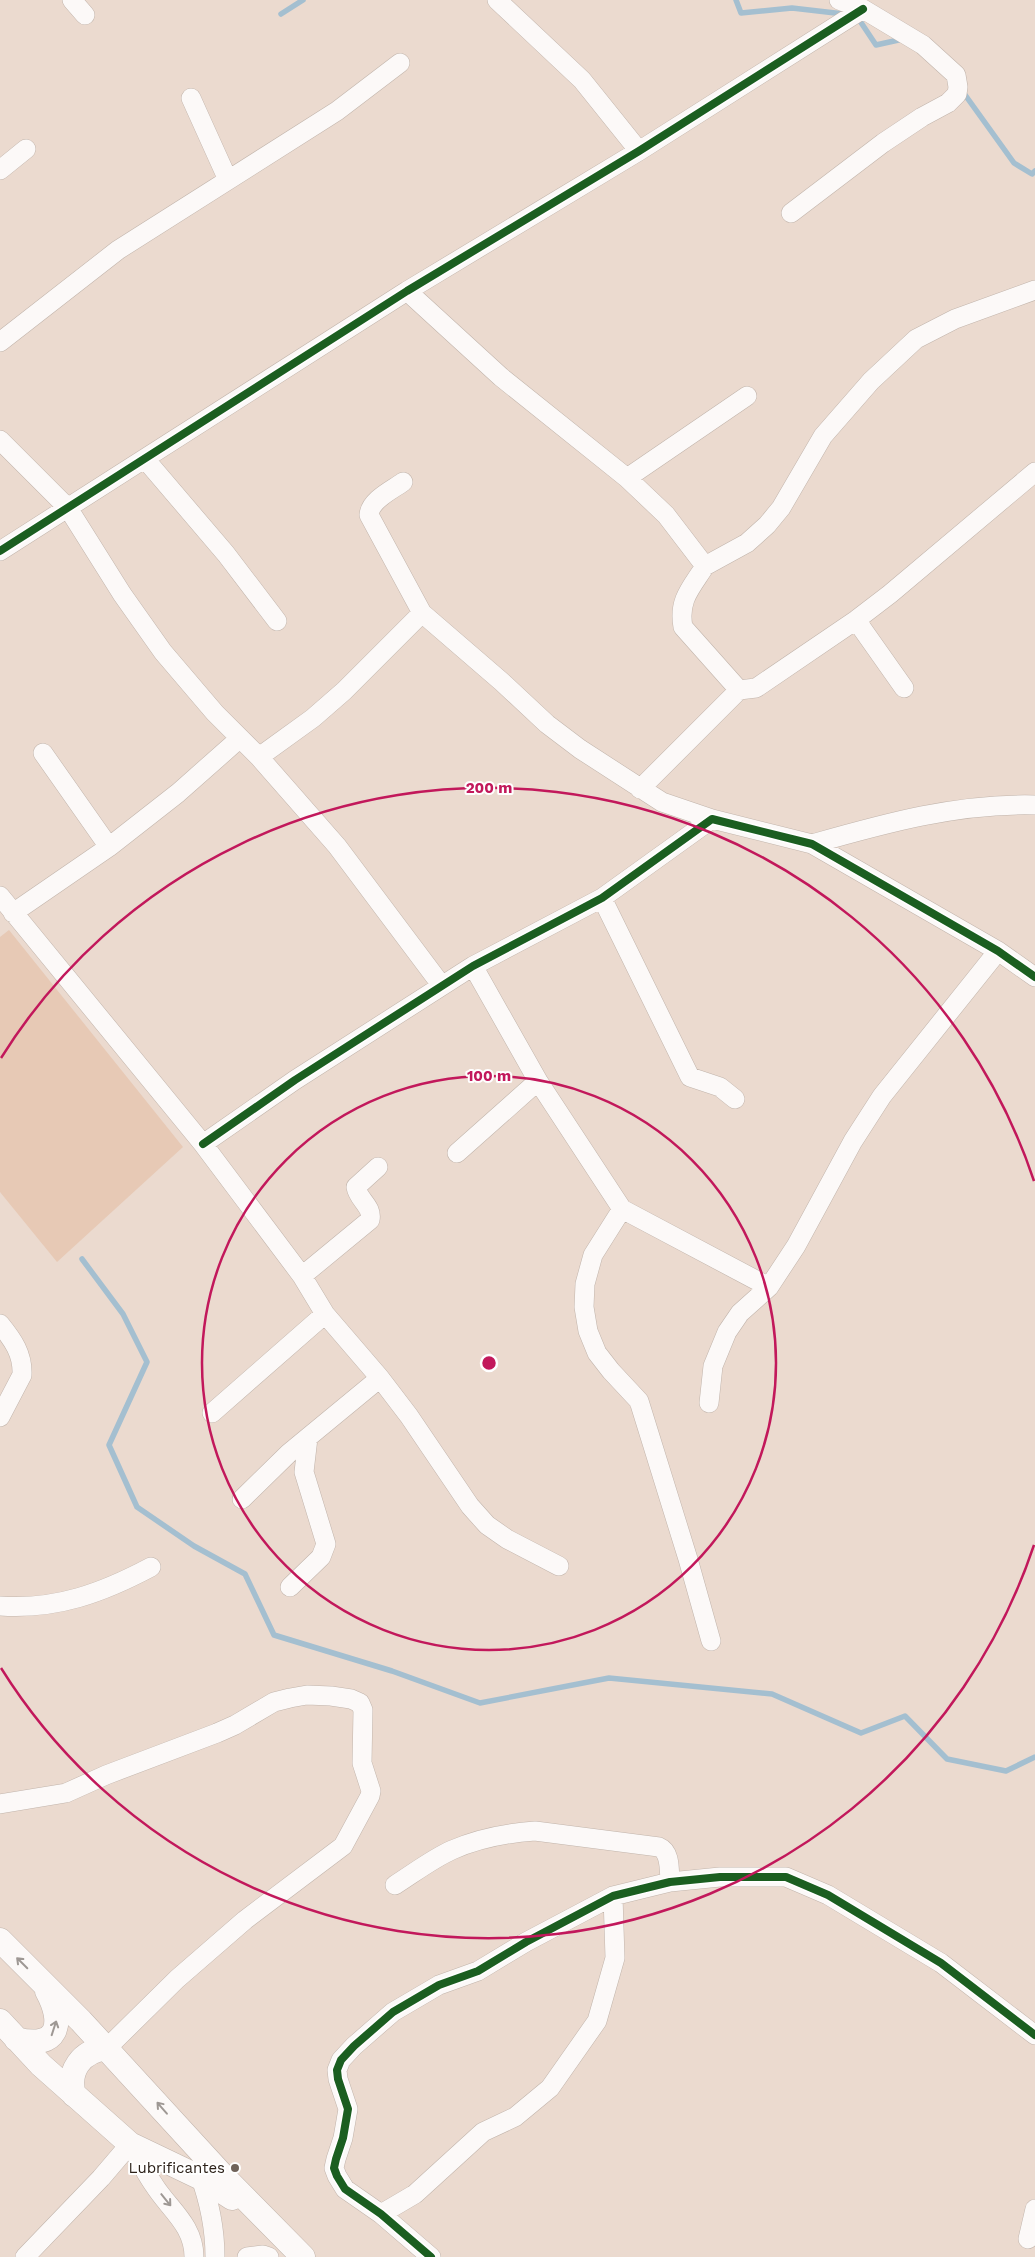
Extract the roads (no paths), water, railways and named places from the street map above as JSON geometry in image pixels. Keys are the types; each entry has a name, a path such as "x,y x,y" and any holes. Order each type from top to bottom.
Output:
{"street":[{"path":"72,0 86,15"},
{"path":"496,0 582,80 639,151"},
{"path":"791,213 883,143 922,117 948,103 957,94 956,75 923,45 863,9 839,0"},
{"path":"0,551 406,291 639,151 863,9"},
{"path":"0,342 118,250 336,111 400,63"},
{"path":"191,98 228,180"},
{"path":"0,170 26,149"},
{"path":"739,690 682,627 680,614 682,602 705,566 747,543 767,526 781,508 823,436 871,381 916,339 955,319 1035,290"},
{"path":"406,291 501,377 627,478 666,514 705,566"},
{"path":"627,478 746,396"},
{"path":"0,440 68,508 122,594 163,652 337,846 442,986"},
{"path":"145,459 226,554 277,620"},
{"path":"640,789 739,690 756,688 856,620 932,560 1035,472"},
{"path":"403,482 373,504 369,509 369,515 422,613 502,682 547,724 580,749 662,802 712,819 812,844 998,950 1035,977"},
{"path":"259,757 313,718 344,691 422,613"},
{"path":"856,620 904,688"},
{"path":"13,913 109,847 178,793 240,739"},
{"path":"43,753 109,847"},
{"path":"812,844 922,814 988,807 1035,805"},
{"path":"204,1144 295,1080 473,966 602,898 712,819"},
{"path":"0,896 204,1144 302,1276 325,1314 410,1416 470,1506 487,1524 507,1539 559,1566"},
{"path":"602,898 690,1077 720,1087 735,1099"},
{"path":"709,1403 713,1366 727,1332 750,1303 769,1286 796,1246 853,1141 882,1096 998,950"},
{"path":"473,966 538,1081 622,1209 769,1286"},
{"path":"457,1153 538,1081"},
{"path":"302,1276 370,1220 371,1211 356,1187 378,1167"},
{"path":"622,1209 593,1256 585,1284 584,1307 588,1331 597,1353 639,1401 688,1559 711,1641"},
{"path":"212,1413 325,1314"},
{"path":"0,1324 14,1341 20,1355 22,1375 0,1417"},
{"path":"242,1499 308,1438 380,1378"},
{"path":"290,1587 321,1557 326,1544 304,1472 308,1438"},
{"path":"0,1606 44,1605 75,1600 125,1581 151,1567"},
{"path":"0,1804 66,1793 106,1775 226,1729 274,1702 307,1695 351,1699 360,1703 363,1710 362,1763 371,1791 343,1846 244,1920 177,1979 107,2048 90,2052 78,2063 71,2078 74,2096"},
{"path":"395,1885 452,1850 494,1837 535,1831 659,1847 663,1849 668,1857 670,1882"},
{"path":"431,2257 381,2214 345,2188 334,2168 348,2109 338,2079 337,2070 341,2060 393,2012 439,1985 478,1971 526,1942 613,1896 670,1882 771,1875 786,1876 828,1895 941,1963 1035,2035"},
{"path":"381,2214 415,2194 483,2132 515,2117 550,2088 597,2021 615,1958 613,1896"},
{"path":"0,1940 107,2048 184,2133 303,2257"},
{"path":"5,2028 30,2043 51,2038 56,2030 57,2018 45,1986"},
{"path":"5,2028 40,2065 130,2144 201,2178 267,2220"},
{"path":"184,2133 201,2178 214,2230 215,2257"},
{"path":"25,2257 102,2178 130,2144"},
{"path":"130,2144 154,2186 186,2225 191,2238 194,2257"},
{"path":"1028,2239 1035,2209"},
{"path":"247,2257 263,2255 268,2257"}],"waterway":[{"path":"281,14 303,0"},
{"path":"736,0 741,13 792,8 844,14"},
{"path":"856,15 876,45 903,39"},
{"path":"963,92 1014,163 1032,174 1035,171"},
{"path":"82,1259 123,1314 147,1362 109,1445 137,1507 194,1546 245,1574 274,1635 392,1671 480,1703 609,1678 772,1694 861,1733 905,1716 947,1759 1006,1771 1035,1757"}],"place":[{"name":"Lubrificantes","path":"235,2168"}]}
